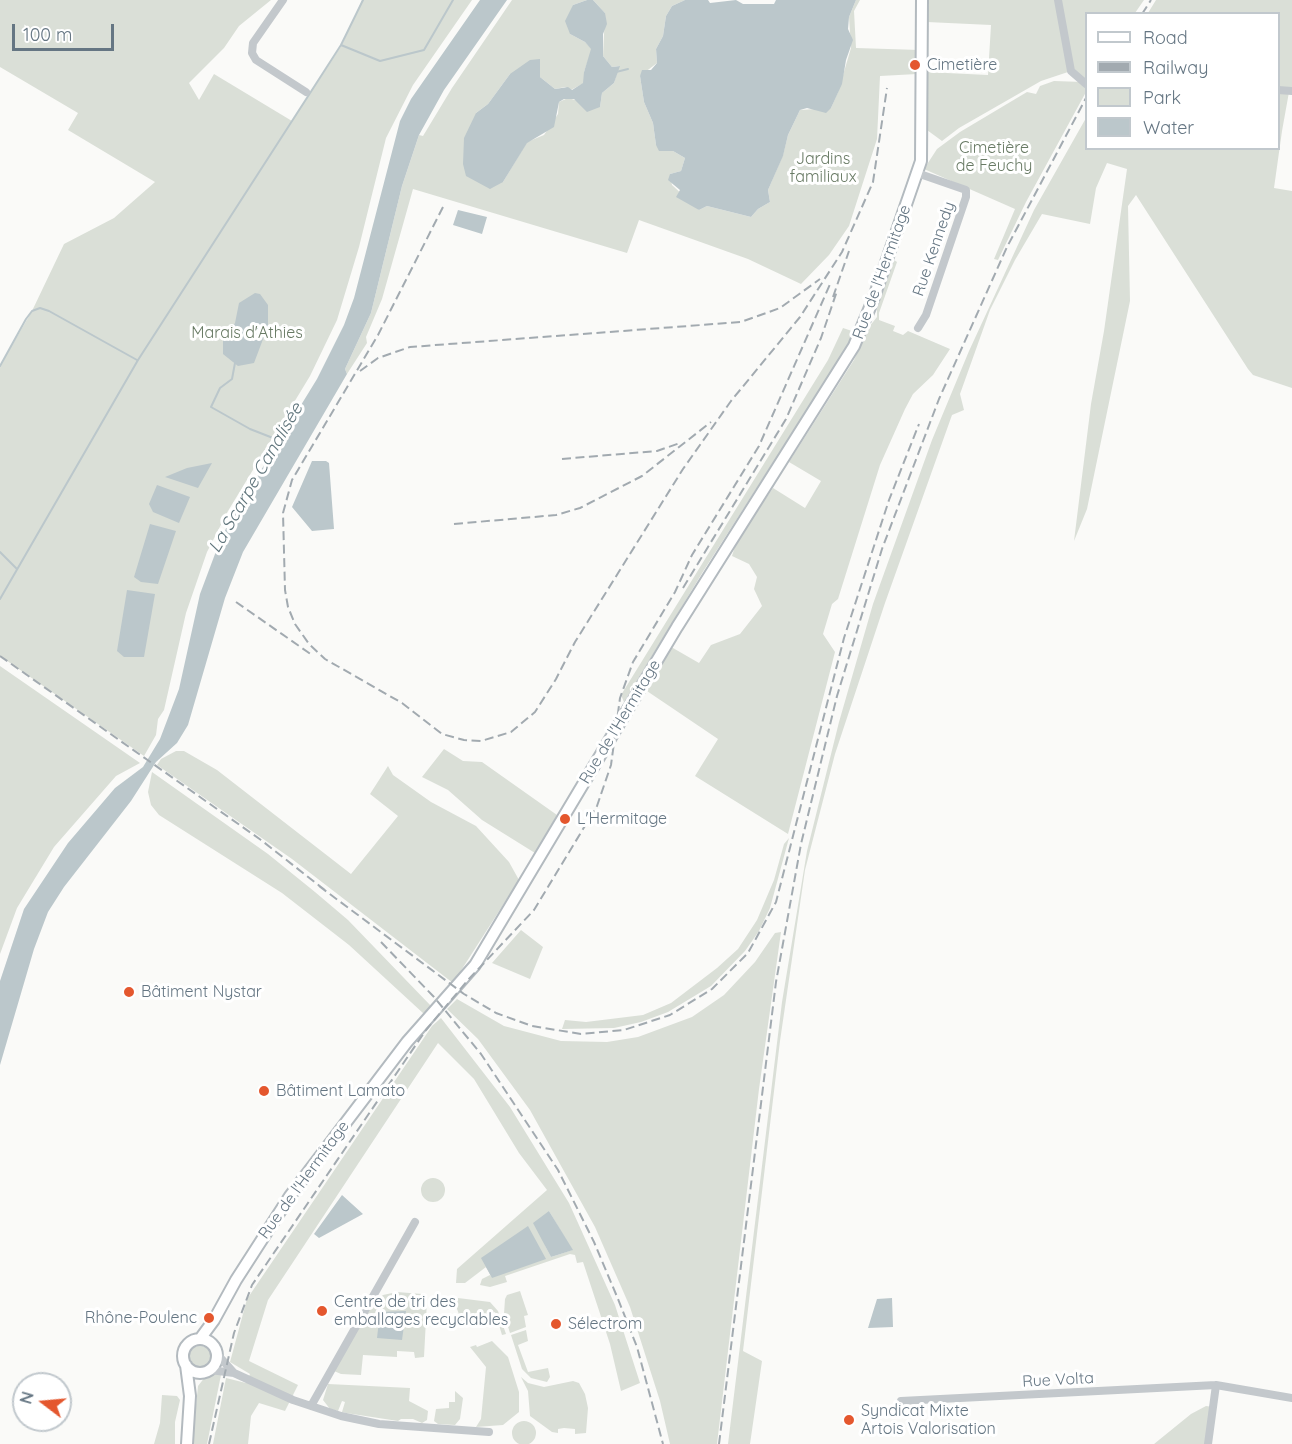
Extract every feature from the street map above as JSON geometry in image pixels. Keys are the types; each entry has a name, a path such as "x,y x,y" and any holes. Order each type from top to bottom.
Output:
{"street":[{"path":"283,0 254,43 252,53 256,60 306,92"},
{"name":"Rue de l'Hermitage","path":"200,1339 214,1320 259,1243 302,1181 407,1042 475,965 677,627 854,346 918,173 922,148 922,0"},
{"path":"1058,0 1071,71 1085,83"},
{"name":"Rue Kennedy","path":"918,173 966,190 966,197 926,315 918,328"},
{"path":"311,1406 415,1222"},
{"path":"190,1396 206,1371 215,1365 214,1320"},
{"path":"187,1444 190,1396 183,1355 186,1346 200,1339 216,1350 234,1373"},
{"path":"186,1365 193,1371 234,1373 311,1406 379,1424 489,1432"},
{"path":"1208,1444 1216,1385"},
{"name":"Rue Volta","path":"901,1401 1216,1385 1292,1398"}],"green space":[{"name":"Marais d'Athies","path":"0,0 271,0 239,26 224,48 189,83 199,100 214,74 292,121 342,45 362,0 472,0 413,85 386,138 359,247 337,320 310,376 228,511 207,552 186,613 164,710 158,719 156,735 144,756 0,656 0,366 32,311 64,244 114,218 155,182 68,130 78,113 0,67"},
{"name":"Jardins familiaux","path":"512,0 587,0 573,5 570,34 585,42 592,49 584,72 584,83 571,90 565,87 555,89 540,77 510,74 488,104 476,113 503,182 527,142 544,135 558,114 559,102 568,98 600,107 602,93 614,83 619,66 612,67 603,56 605,13 593,0 685,0 672,6 666,16 663,36 656,49 657,63 640,76 644,102 653,123 656,145 685,158 681,171 670,174 672,185 699,210 707,206 751,217 758,209 770,202 768,190 783,155 788,135 800,110 831,108 838,92 851,48 849,17 856,0 860,0 854,11 856,48 920,50 917,74 880,76 877,139 849,226 829,255 801,284 748,259 639,220 627,253 413,189 382,299 366,337 367,343 347,374 345,369 371,313 402,186 419,135 423,136 452,88"},
{"name":"Cimetière de Feuchy","path":"929,0 1144,0 1136,12 1085,12 1085,94 1026,202 998,260 994,259 1015,209 924,169 937,149 960,132 1027,92 1036,94 1040,86 1054,81 1083,82 1071,71 1041,81 959,128 942,141 927,130 926,72 988,75 991,25 927,22"},
{"path":"1156,0 1292,0 1292,91 1289,92 1280,145 1280,12 1149,12"},
{"path":"1085,120 1085,150 1279,150 1274,188 1292,191 1292,388 1253,375 1248,369 1136,195 1128,206 1130,301 1087,509 1074,541 1091,404 1127,169 1107,163 1096,188 1090,224 1042,214 1015,260 990,310 960,394 964,410 952,415 885,603 835,754 805,870 780,1041 743,1351 762,1361 750,1444 728,1444 782,1002 807,851 839,722 873,604 932,440 969,351 1034,210"},
{"path":"894,260 897,262 879,313 879,320 895,326 893,331 903,335 908,331 950,349 933,375 913,394 905,409 880,465 838,599 832,604 823,634 835,652 788,834 695,776 718,739 641,687 666,644 699,663 711,645 740,634 762,606 754,589 757,577 749,564 732,556 737,540 773,488 805,508 821,481 789,462 854,360 869,327 877,317 877,309"},
{"path":"843,328 855,332 850,343 704,570 624,702 621,695 828,360"},
{"path":"0,666 140,763 116,776 54,847 17,908 0,954"},
{"path":"444,749 463,761 482,762 557,815 535,853 482,820 448,790 422,777"},
{"path":"176,751 184,751 217,770 351,874 398,816 370,794 388,766 393,775 431,802 476,826 509,862 519,880 453,983 292,859 157,765 161,759"},
{"path":"152,772 268,854 315,892 348,920 431,1006 424,1014 349,945 282,893 159,815 151,805 148,792"},
{"path":"789,838 770,908 759,931 745,951 711,986 668,1012 641,1022 614,1028 562,1029 565,1020 586,1022 643,1015 671,1003 717,968 738,949 757,920 774,880 784,844"},
{"path":"521,930 543,947 530,979 492,963"},
{"path":"781,932 759,1089 717,1444 670,1444 660,1401 630,1307 595,1227 530,1110 478,1039 447,1009 457,999 504,1026 561,1041 607,1042 638,1037 692,1017 724,995 755,962 775,933"},
{"path":"441,1018 510,1107 569,1203 615,1305 640,1383 621,1391 610,1344 583,1262 577,1263 575,1255 570,1254 505,1276 507,1282 490,1287 480,1285 482,1279 490,1275 492,1278 486,1267 465,1283 456,1283 457,1269 547,1190 519,1153 474,1079 438,1043 268,1300 249,1361 298,1385 285,1411 259,1403 251,1416 248,1444 213,1444 226,1378 246,1383 250,1374 230,1362 247,1299 432,1026","holes":["549,1211 572,1250 551,1257 545,1245"]},
{"path":"433,1178 442,1181 445,1190 442,1199 433,1202 424,1199 421,1190 424,1181"},
{"path":"520,1291 528,1315 524,1316 526,1327 510,1333 504,1314 505,1299 507,1295"},
{"path":"397,1292 422,1294 427,1300 424,1357 415,1358 414,1352 397,1351 397,1357 363,1355 361,1375 341,1374 334,1371 372,1305 383,1295"},
{"path":"450,1297 490,1302 498,1311 506,1334 502,1335 495,1312 462,1323 456,1306 450,1305"},
{"path":"526,1330 528,1341 518,1345 528,1372 548,1368 550,1377 547,1382 531,1378 522,1369 511,1335"},
{"path":"492,1341 508,1357 519,1392 519,1412 503,1425 476,1427 481,1419 486,1367 470,1347 476,1345 477,1347"},
{"path":"200,1346 208,1349 211,1357 208,1365 200,1368 192,1365 189,1357 192,1349"},
{"path":"212,1372 221,1375 207,1444 192,1444 198,1386"},
{"path":"521,1377 528,1383 544,1387 573,1381 579,1383 585,1394 588,1408 586,1433 575,1434 575,1429 564,1428 558,1429 558,1433 552,1432 530,1416 528,1391"},
{"path":"328,1384 410,1388 409,1401 428,1411 427,1420 422,1423 413,1419 398,1421 346,1413 342,1412 345,1402 342,1401 338,1411 330,1409 323,1400"},
{"path":"455,1391 463,1398 460,1419 455,1425 438,1424 434,1421 436,1409 449,1408 449,1402 455,1402"},
{"path":"162,1395 177,1396 180,1400 175,1422 175,1444 154,1444 160,1423"},
{"path":"1206,1406 1213,1407 1208,1444 1154,1444 1191,1414"},
{"path":"524,1421 529,1422 535,1428 535,1438 529,1444 524,1445 519,1444 513,1438 512,1433 513,1428 519,1422"}],"water":[{"path":"480,0 507,0 444,90 419,135 402,186 371,313 345,369 347,374 243,552 225,598 188,725 177,743 156,762 131,801 64,887 48,912 34,949 0,1065 0,981 24,909 68,843 115,788 143,767 160,739 179,689 200,594 218,546 228,524 317,379 344,325 354,298 400,121 411,99"},
{"path":"593,0 605,13 607,24 603,34 603,56 612,67 620,66 614,83 602,93 600,107 587,112 574,99 564,99 559,102 554,127 527,143 503,182 490,189 466,176 463,164 464,138 476,113 488,104 510,74 530,60 540,59 540,77 555,89 568,87 572,90 583,83 591,49 585,42 570,34 565,21 573,5"},
{"path":"685,0 708,0 710,3 736,0 743,4 774,4 776,0 856,0 849,17 848,29 853,40 846,60 842,84 831,108 826,113 807,108 800,110 788,135 783,156 768,190 770,202 758,209 751,217 707,206 699,210 676,197 680,190 668,180 670,174 681,171 685,158 673,151 659,151 656,145 653,123 644,102 640,76 642,70 651,70 657,63 656,49 663,36 666,16 672,6"},
{"path":"458,210 487,217 482,234 453,225"},
{"path":"255,293 260,294 268,305 268,326 254,363 238,366 223,354 223,340 235,323 239,303"},
{"path":"312,461 329,463 334,529 312,531 292,507"},
{"path":"212,463 198,488 165,477 187,468"},
{"path":"157,485 190,497 179,523 153,512 149,504"},
{"path":"150,524 176,531 158,584 141,582 134,577"},
{"path":"127,590 155,594 144,657 124,657 117,651"},
{"path":"342,1195 363,1214 319,1238 314,1234"},
{"path":"549,1211 573,1250 551,1257 533,1223"},
{"path":"528,1226 546,1259 492,1278 481,1258"},
{"path":"892,1298 893,1327 868,1328 877,1299"},
{"path":"406,1311 402,1340 377,1338 380,1312"}],"waterway":[{"path":"341,45 363,0"},
{"path":"0,599 138,360 341,45 380,61 424,50 453,0"},
{"path":"616,72 628,69"},
{"path":"0,366 26,319 32,311 40,308 137,360"},
{"name":"La Scarpe Canalisée","path":"235,363 232,379 220,388 211,407 250,429 273,438"},
{"path":"0,552 17,569"}],"railway":[{"path":"1143,12 1151,0"},
{"path":"443,207 378,335 292,480 283,513 285,590 288,607 295,624 309,644 325,659 402,703 442,734 464,740 481,741 511,732 535,712 556,679 575,642 683,469 731,401 800,317 842,252 873,182 887,88"},
{"path":"719,1444 776,982 801,844 837,696 882,549 939,399 1007,247 1085,100"},
{"path":"833,297 849,251"},
{"path":"360,371 378,358 410,347 741,322 780,308 820,279"},
{"path":"209,1444 234,1333 252,1285 426,1030 468,980 534,910 597,806 611,765 620,698 633,662 675,592 692,555 759,446 831,282"},
{"path":"683,588 786,419 821,338 837,291"},
{"path":"454,524 556,515 580,508 642,476 711,422"},
{"path":"319,886 464,994 496,1013 532,1026 581,1034 624,1030 670,1015 712,989 748,953 776,902 844,638 889,500 919,424"},
{"path":"562,459 657,451 680,443"},
{"path":"236,602 312,655"},
{"path":"0,656 261,840 326,891"},
{"path":"381,942 434,997 481,1054 558,1170 594,1242 637,1347 663,1444"}],"place":[{"name":"Cimetière","path":"915,65"},
{"name":"L'Hermitage","path":"565,819"},
{"name":"Bâtiment Nystar","path":"129,992"},
{"name":"Bâtiment Lamato","path":"264,1091"},
{"name":"Centre de tri des emballages recyclables","path":"322,1311"},
{"name":"Rhône-Poulenc","path":"209,1318"},
{"name":"Sélectrom","path":"556,1324"},
{"name":"Syndicat Mixte Artois Valorisation","path":"849,1420"}]}
